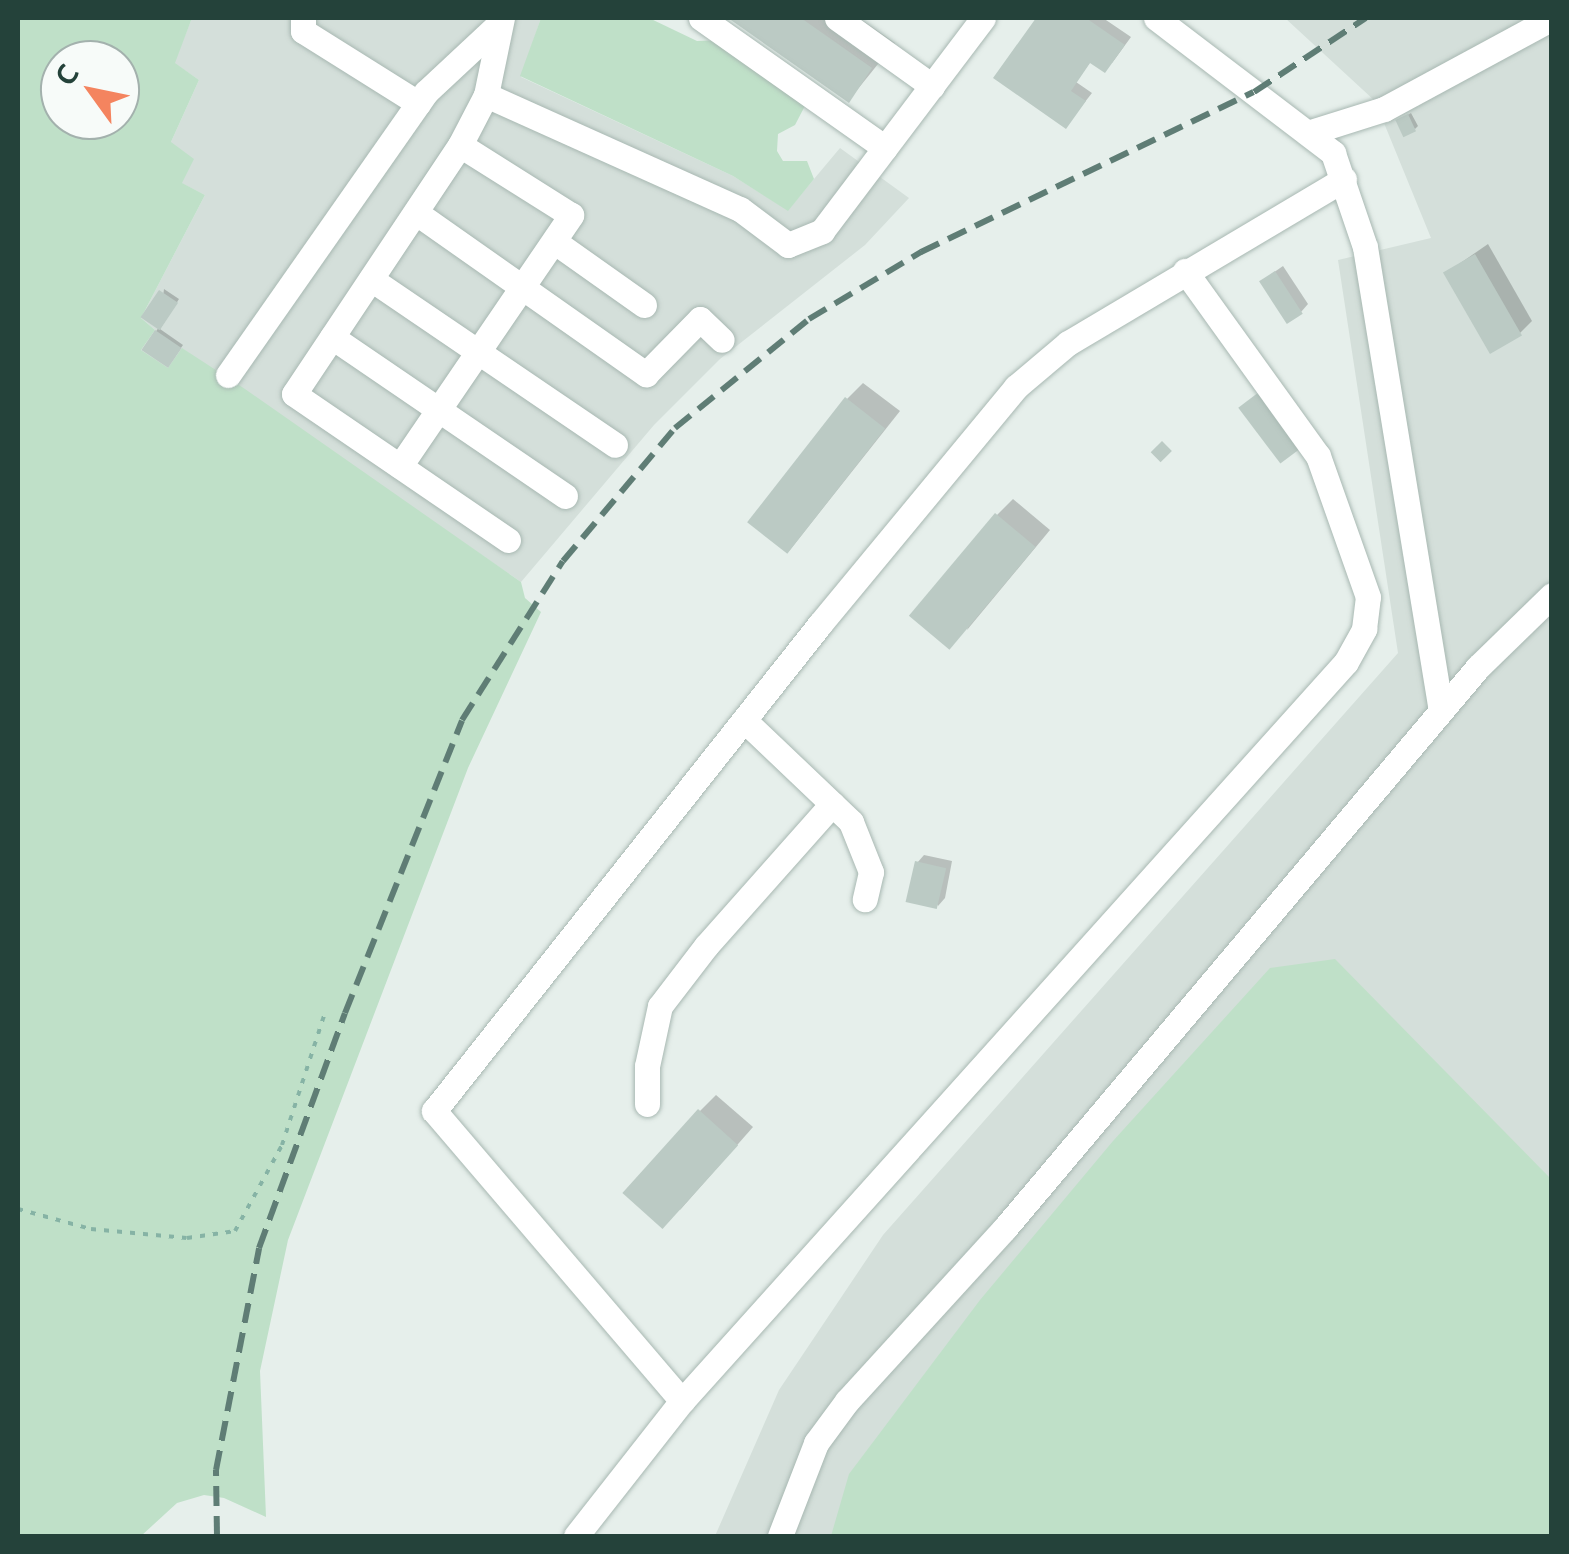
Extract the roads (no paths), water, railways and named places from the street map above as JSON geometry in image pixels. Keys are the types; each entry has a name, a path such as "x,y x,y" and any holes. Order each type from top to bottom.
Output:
{"street":[{"path":"303,18 303,31 418,103"},
{"path":"701,18 885,148"},
{"path":"837,18 932,86"},
{"path":"486,95 740,208 788,245 822,231 982,18"},
{"path":"1156,18 1334,153 1366,247 1441,710"},
{"path":"1311,132 1384,109 1552,18"},
{"path":"228,374 418,103 452,64 501,20"},
{"path":"501,20 486,95 460,145 418,214 294,394 508,540"},
{"path":"400,466 525,288 571,215 460,145"},
{"path":"682,1402 434,1110 744,720 1016,387 1068,343 1344,180"},
{"path":"418,214 646,374 700,319 722,340"},
{"path":"555,242 644,306"},
{"path":"576,1536 682,1402 1346,662 1364,629 1368,597 1318,456 1185,271"},
{"path":"371,279 614,445"},
{"path":"332,337 565,496"},
{"path":"780,1536 816,1442 847,1401 1005,1228 1441,710 1535,607 1552,595"},
{"path":"744,720 851,822 871,872 865,899"},
{"path":"647,1104 647,1066 660,1006 706,946 832,804"}],"railway":[{"path":"217,1536 216,1470 259,1248 345,1013 462,720 563,561 675,428 809,319 921,252 1254,92 1366,18"}]}
